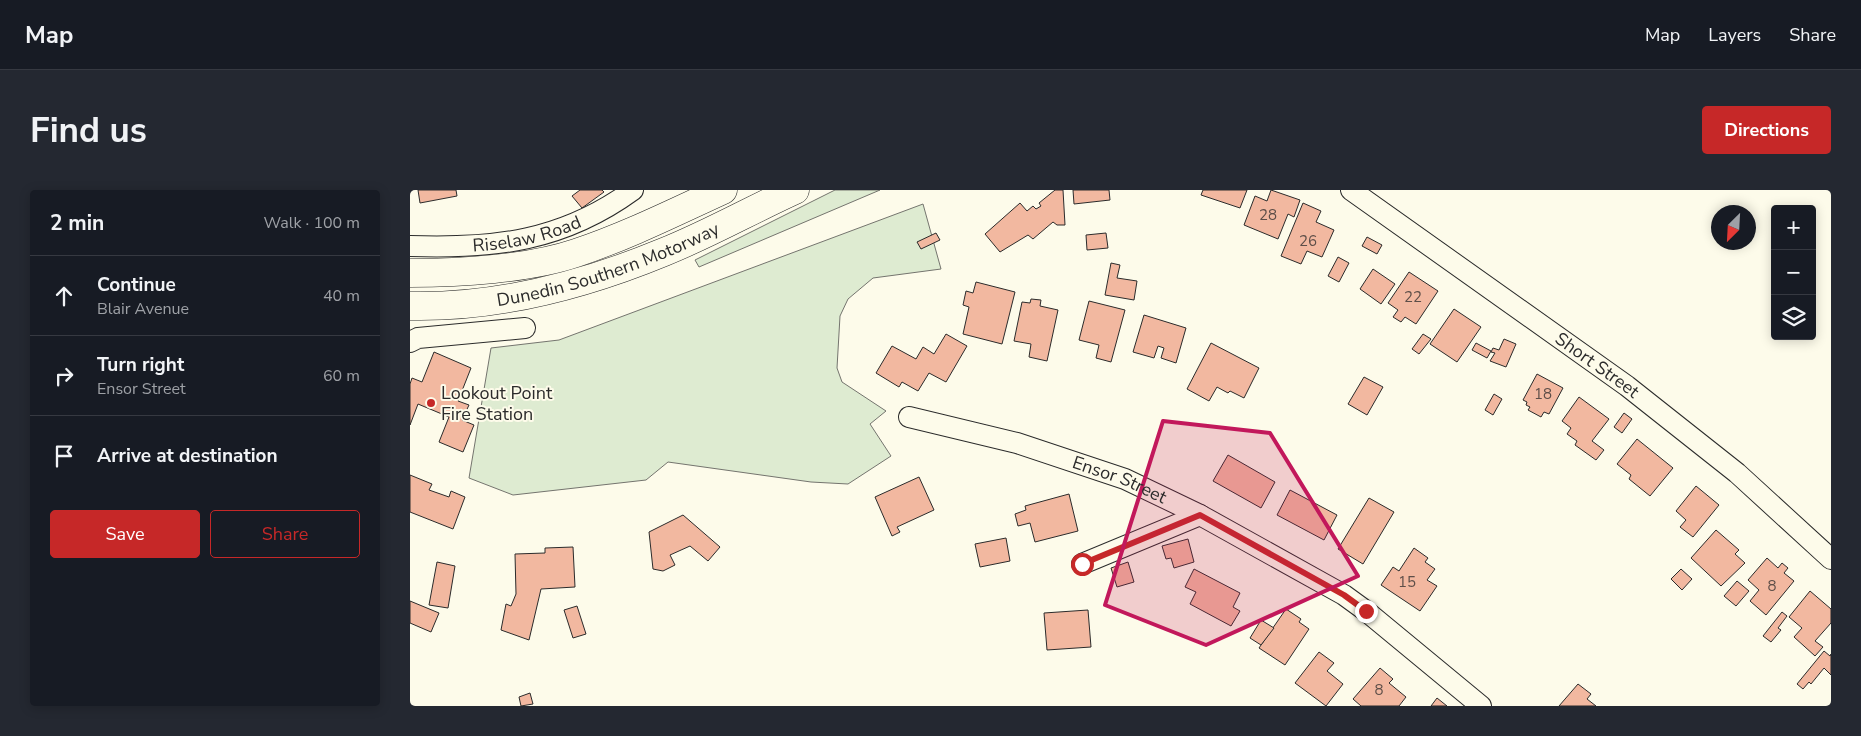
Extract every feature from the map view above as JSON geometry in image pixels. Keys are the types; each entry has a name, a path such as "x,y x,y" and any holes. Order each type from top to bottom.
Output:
{"highway":[{"name":"Dunedin Southern Motorway","path":"410,273 446,273 508,266 574,254 636,230 723,190"},
{"name":"Dunedin Southern Motorway","path":"413,307 504,299 549,291 607,274 666,251 795,190"}],"street":[{"name":"Riselaw Road","path":"410,246 447,248 485,246 555,232 585,220 633,190"},
{"name":"Short Street","path":"1350,190 1627,386 1736,473 1831,559"},
{"path":"410,342 418,338 525,328"},
{"name":"Ensor Street","path":"910,416 1017,443 1125,479 1200,515 1344,595 1481,706"},
{"path":"1082,564 1200,515"}],"highlighted area":[{"path":"1163,421 1270,433 1358,576 1206,645 1105,605"}],"green space":[{"path":"835,190 880,190 699,267 695,260"},
{"path":"923,204 941,269 873,278 848,299 840,316 837,368 842,382 886,411 870,424 891,456 848,484 811,482 668,462 646,480 513,495 469,478 491,348 559,340"}],"building":[{"path":"418,190 456,190 457,196 420,203"},
{"path":"580,190 602,190 604,192 582,208 572,196"},
{"path":"1055,190 1063,190 1065,225 1057,225 1053,222 1033,239 1028,235 1000,252 985,234 1020,203 1027,211 1033,206 1036,209 1041,206 1039,203"},
{"path":"1073,190 1109,190 1110,200 1074,204"},
{"path":"1203,190 1247,190 1240,208 1201,195"},
{"path":"1271,190 1300,200 1294,217 1288,214 1278,239 1244,225 1255,196 1267,201"},
{"path":"1303,203 1321,211 1316,222 1334,230 1322,257 1307,251 1301,264 1281,256"},
{"path":"936,233 940,240 921,249 917,242"},
{"path":"1106,233 1108,248 1087,250 1086,235"},
{"path":"1367,237 1382,245 1377,254 1362,246"},
{"path":"1338,257 1349,263 1339,282 1328,276"},
{"path":"1111,263 1120,265 1117,278 1137,281 1134,300 1105,295"},
{"path":"1373,269 1395,284 1381,304 1360,289"},
{"path":"1409,272 1438,291 1416,324 1405,317 1401,322 1393,317 1398,310 1388,303"},
{"path":"976,282 1015,292 1002,344 963,334 969,307 963,305 966,291 973,293"},
{"path":"1031,299 1041,300 1040,306 1058,310 1047,361 1029,357 1031,344 1014,341 1022,302 1030,303"},
{"path":"1089,301 1125,310 1111,362 1096,358 1099,345 1079,340"},
{"path":"1454,309 1481,327 1457,362 1430,344"},
{"path":"1144,315 1186,328 1176,363 1161,358 1164,348 1158,346 1154,358 1133,352"},
{"path":"946,334 967,346 946,382 929,373 918,391 902,382 899,387 876,373 892,346 916,359 923,347 934,354"},
{"path":"1423,334 1431,339 1419,354 1412,349"},
{"path":"1504,339 1516,344 1506,367 1490,361 1495,353 1491,352 1493,348 1499,350"},
{"path":"1211,343 1259,368 1244,398 1217,387 1209,401 1187,389"},
{"path":"1476,343 1491,351 1487,358 1472,350"},
{"path":"434,352 471,368 458,401 469,405 462,420 474,425 463,452 439,442 449,417 418,404 410,425 410,384 412,378 422,382"},
{"path":"1537,374 1563,388 1549,414 1544,412 1541,417 1528,410 1530,407 1523,400"},
{"path":"1364,377 1383,387 1367,415 1348,404"},
{"path":"1494,394 1502,399 1493,415 1485,410"},
{"path":"1579,397 1609,419 1592,441 1604,450 1596,460 1575,445 1577,441 1567,434 1571,428 1562,421"},
{"path":"1624,413 1632,419 1622,433 1614,427"},
{"path":"1637,439 1673,468 1650,496 1629,479 1631,475 1617,464"},
{"path":"1228,455 1275,482 1261,508 1213,481"},
{"path":"410,475 432,484 429,490 449,497 451,491 465,497 453,529 410,512"},
{"path":"919,477 934,510 897,527 900,532 892,536 875,497"},
{"path":"1696,486 1719,505 1693,537 1680,527 1686,520 1676,511"},
{"path":"1290,490 1337,515 1324,540 1277,515"},
{"path":"1069,494 1078,531 1035,542 1030,523 1018,526 1015,514 1026,510 1025,506"},
{"path":"1369,498 1394,512 1363,564 1338,549"},
{"path":"683,515 720,547 708,561 690,546 670,555 675,565 663,571 653,569 649,532"},
{"path":"1716,530 1739,550 1735,554 1745,563 1721,586 1691,558"},
{"path":"1006,538 1010,561 980,567 975,544"},
{"path":"1188,539 1194,562 1174,568 1171,558 1166,559 1162,546"},
{"path":"573,547 575,587 541,589 529,640 501,630 506,604 511,606 516,594 515,554 545,553 545,548"},
{"path":"1414,548 1428,558 1425,562 1435,569 1427,580 1437,586 1420,611 1381,585 1393,567 1399,571"},
{"path":"1767,558 1778,568 1782,563 1788,568 1784,573 1794,581 1766,615 1750,601 1759,590 1748,580"},
{"path":"437,562 455,566 448,608 429,605"},
{"path":"1128,562 1134,582 1117,587 1111,568"},
{"path":"1194,569 1240,593 1233,607 1240,611 1231,626 1190,604 1196,592 1185,587"},
{"path":"1681,569 1692,579 1682,590 1671,579"},
{"path":"1737,581 1749,591 1736,606 1724,596"},
{"path":"1810,591 1831,609 1831,623 1815,641 1823,647 1815,656 1794,637 1802,628 1789,617"},
{"path":"410,601 439,613 431,632 410,623"},
{"path":"577,606 586,634 573,638 564,610"},
{"path":"1286,609 1301,619 1299,622 1309,629 1285,665 1259,648"},
{"path":"1088,610 1091,647 1047,650 1044,613"},
{"path":"1782,612 1787,616 1778,628 1781,630 1771,642 1763,636"},
{"path":"1261,620 1274,628 1261,645 1250,638"},
{"path":"1824,651 1830,656 1831,654 1831,675 1824,668 1811,684 1809,682 1803,689 1797,684"},
{"path":"1319,652 1334,663 1327,671 1343,684 1326,706 1295,683"},
{"path":"1380,668 1393,679 1389,683 1406,697 1399,706 1361,706 1353,699"},
{"path":"1578,684 1591,694 1587,699 1596,706 1559,706"},
{"path":"530,693 533,704 521,706 519,697"},
{"path":"1437,698 1447,706 1431,706"}],"place":[{"name":"Lookout Point Fire Station","path":"431,403"}],"route":[{"path":"1082,564 1200,515 1344,595 1366,611"}]}
